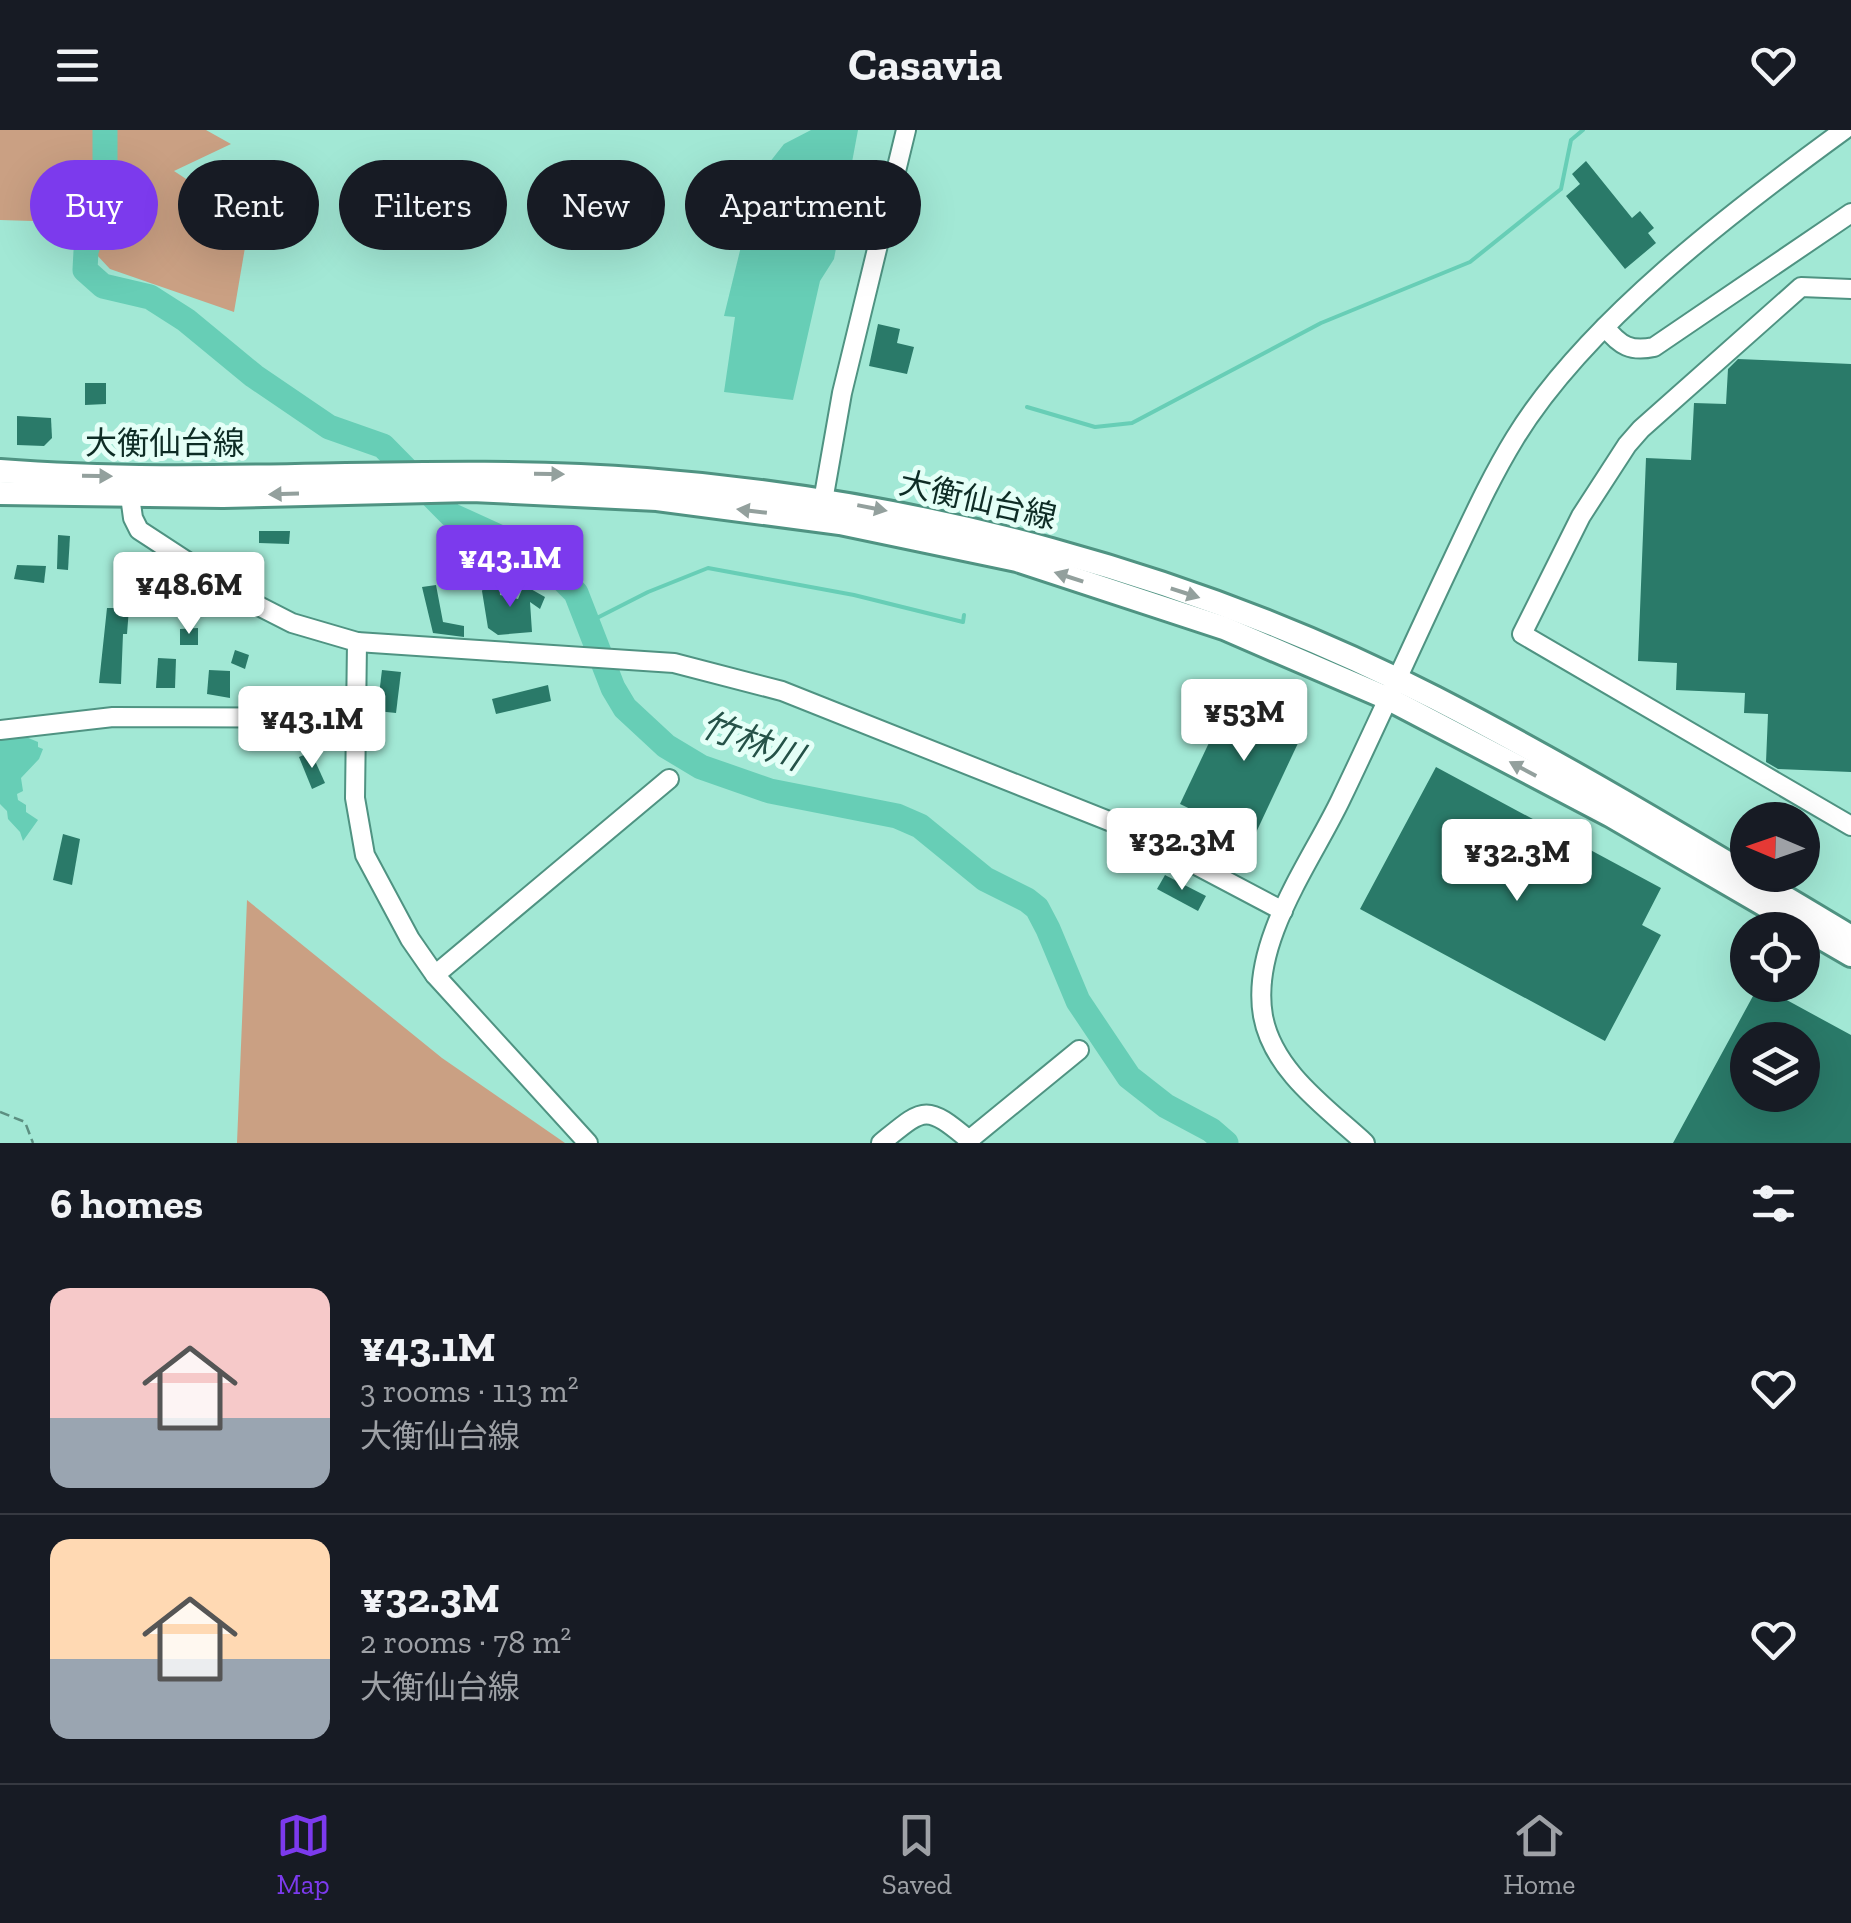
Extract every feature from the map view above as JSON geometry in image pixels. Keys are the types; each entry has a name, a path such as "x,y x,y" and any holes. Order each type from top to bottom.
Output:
{"main road":[{"name":"大衡仙台線","path":"0,471 131,476 566,474 822,500 1004,536 1232,608 1621,800 1851,937"},
{"name":"大衡仙台線","path":"0,493 130,496 472,490 657,499 840,522 1017,560 1224,628 1393,690 1851,955"}],"street":[{"path":"822,500 842,393 906,130"},
{"path":"1366,1143 1304,1086 1280,1058 1271,1040 1264,1017 1263,976 1283,911 1334,815 1470,522 1514,439 1567,369 1663,274 1770,185 1844,130"},
{"path":"1606,328 1625,347 1654,347 1851,214"},
{"path":"1851,289 1801,287 1641,429 1581,516 1522,634 1851,826"},
{"path":"130,496 132,518 138,530 243,598 292,623 357,642 620,657 698,666 782,691 1124,827 1283,911"},
{"path":"357,642 356,798 366,854 410,939 435,975 588,1143"},
{"path":"0,730 113,718 355,718"},
{"path":"435,975 669,778"},
{"path":"881,1143 914,1117 930,1113 969,1140 1079,1050"}],"path":[{"path":"0,1112 24,1122 33,1143"}],"shaded area":[{"path":"0,130 206,130 231,144 197,160 178,160 178,169 174,171 178,174 178,250 245,250 234,312 110,269 92,250 158,250 158,160 30,160 30,221 0,220"},
{"path":"811,130 858,130 852,160 771,160 784,144"},
{"path":"740,250 836,250 820,281 793,400 724,392 735,317 724,316"},
{"path":"19,734 38,742 43,749 21,778 23,791 17,794 18,800 26,805 26,812 38,820 23,841 0,804 0,739"},
{"path":"247,900 442,1058 565,1143 237,1143"}],"building":[{"path":"1586,161 1632,218 1640,211 1654,228 1648,233 1656,243 1625,269 1566,196 1580,184 1572,174"},
{"path":"878,324 900,329 897,343 914,347 907,374 869,366"},
{"path":"1738,359 1851,364 1851,772 1778,769 1766,762 1768,714 1744,713 1745,693 1676,690 1677,663 1638,661 1646,458 1691,460 1694,403 1726,404 1728,369"},
{"path":"85,383 106,383 106,404 85,405"},
{"path":"17,416 51,418 52,438 44,446 17,445"},
{"path":"259,531 290,531 289,544 259,543"},
{"path":"58,535 70,536 68,570 57,569"},
{"path":"17,565 46,566 44,583 14,579"},
{"path":"529,573 529,588 545,597 540,609 530,602 532,632 498,635 488,628 482,591 485,585 499,583 500,595 518,599"},
{"path":"436,585 443,622 464,626 464,637 433,633 422,587"},
{"path":"107,608 129,608 127,634 123,634 121,684 99,683"},
{"path":"198,628 198,645 180,645 180,629"},
{"path":"235,650 249,655 245,669 231,663"},
{"path":"158,658 176,659 175,688 156,688"},
{"path":"209,670 230,671 230,698 207,694"},
{"path":"382,670 401,672 396,713 377,711"},
{"path":"548,685 551,701 496,714 492,699"},
{"path":"1234,690 1307,724 1253,839 1180,804"},
{"path":"311,752 325,783 312,789 299,757"},
{"path":"1436,767 1661,888 1642,925 1661,935 1605,1041 1360,909"},
{"path":"63,834 80,839 72,885 53,880"},
{"path":"1165,875 1206,896 1198,911 1157,889"},
{"path":"1750,1002 1790,1002 1851,1035 1851,1143 1673,1143 1730,1038 1730,1112 1820,1112 1820,1022 1739,1022"}],"waterway":[{"name":"竹林川","path":"105,130 105,197 86,251 85,270 103,286 150,297 186,320 254,376 329,427 383,446 451,515 538,555 576,593 613,688 625,708 666,746 701,767 770,791 897,816 920,826 985,879 1027,900 1037,908 1048,929 1078,1001 1129,1077 1166,1106 1211,1130 1226,1143"},
{"path":"1027,407 1095,427 1132,423 1321,323 1470,262 1561,189 1571,140 1583,130"},
{"path":"589,622 708,568 854,595 963,622 964,615"}]}
